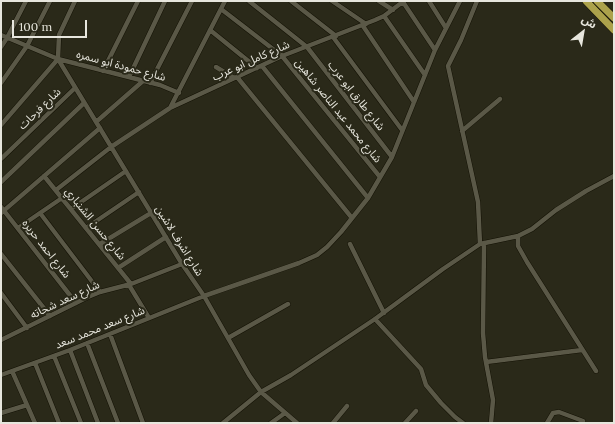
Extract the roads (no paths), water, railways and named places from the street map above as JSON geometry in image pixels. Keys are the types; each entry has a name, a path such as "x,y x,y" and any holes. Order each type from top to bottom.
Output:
{"highway":[{"path":"586,1 614,30"},
{"path":"597,1 614,18"}],"street":[{"path":"1,47 26,1"},
{"path":"1,83 27,46 50,1"},
{"path":"1,125 58,59 59,35 75,1"},
{"path":"103,71 138,1"},
{"path":"129,77 165,1"},
{"path":"150,83 192,1"},
{"path":"170,108 225,1"},
{"name":"شارع طارق ابو عرب","path":"248,1 307,47 392,157"},
{"path":"291,1 335,36 402,130"},
{"path":"332,1 365,25 414,102"},
{"path":"380,1 393,10"},
{"path":"403,1 434,50"},
{"name":"شارع كامل ابو عرب","path":"56,190 111,146 170,108 282,56 365,25 384,16 403,1"},
{"path":"429,1 446,28"},
{"path":"477,1 461,40 448,66 478,202 482,244 483,333 486,362 493,400 491,423"},
{"name":"شارع سعد محمد سعد","path":"1,375 70,350 204,296 299,263 327,247 368,198 392,157 434,50 458,2"},
{"name":"شارع محمد عبد الناصر شاهين","path":"221,9 282,56 380,177"},
{"path":"384,16 425,75"},
{"path":"210,30 257,68"},
{"name":"شارع حمودة ابو سمره","path":"1,35 58,59 129,77 179,93"},
{"name":"شارع اشرف لاشين","path":"58,59 182,264 204,296 249,375 262,392 297,423"},
{"path":"262,66 368,198"},
{"path":"216,67 236,78 352,218"},
{"path":"96,122 143,81"},
{"name":"شارع فرحات","path":"1,159 75,88"},
{"path":"462,131 500,98"},
{"path":"1,182 84,103"},
{"path":"2,210 100,128"},
{"path":"71,209 126,171"},
{"name":"شارع حسن الشنباري","path":"44,176 100,244 130,284 149,318"},
{"path":"223,423 262,392 291,375 376,319 444,269 482,244 518,236 532,229 556,210 586,191 614,176"},
{"path":"86,228 139,192"},
{"path":"18,228 62,198"},
{"name":"شارع احمد حريره","path":"2,210 18,228 76,303"},
{"path":"40,213 100,292"},
{"path":"100,244 151,213"},
{"path":"518,236 518,246 527,262 596,371"},
{"path":"118,268 166,237"},
{"path":"350,244 384,313"},
{"path":"1,254 50,316"},
{"name":"شارع سعد شحاته","path":"1,340 100,292 130,284 182,264"},
{"path":"1,293 27,328"},
{"path":"228,338 288,304"},
{"path":"376,319 421,369 426,385 441,403 463,423"},
{"path":"110,334 143,423"},
{"path":"87,343 118,423"},
{"path":"70,350 98,423"},
{"path":"486,362 582,350"},
{"path":"54,356 81,423"},
{"path":"35,363 59,423"},
{"path":"12,371 35,423"},
{"path":"1,413 27,405"},
{"path":"333,423 347,406"},
{"path":"405,423 416,411"},
{"path":"547,423 553,413 558,412 584,421"},
{"path":"271,423 285,413"}]}
